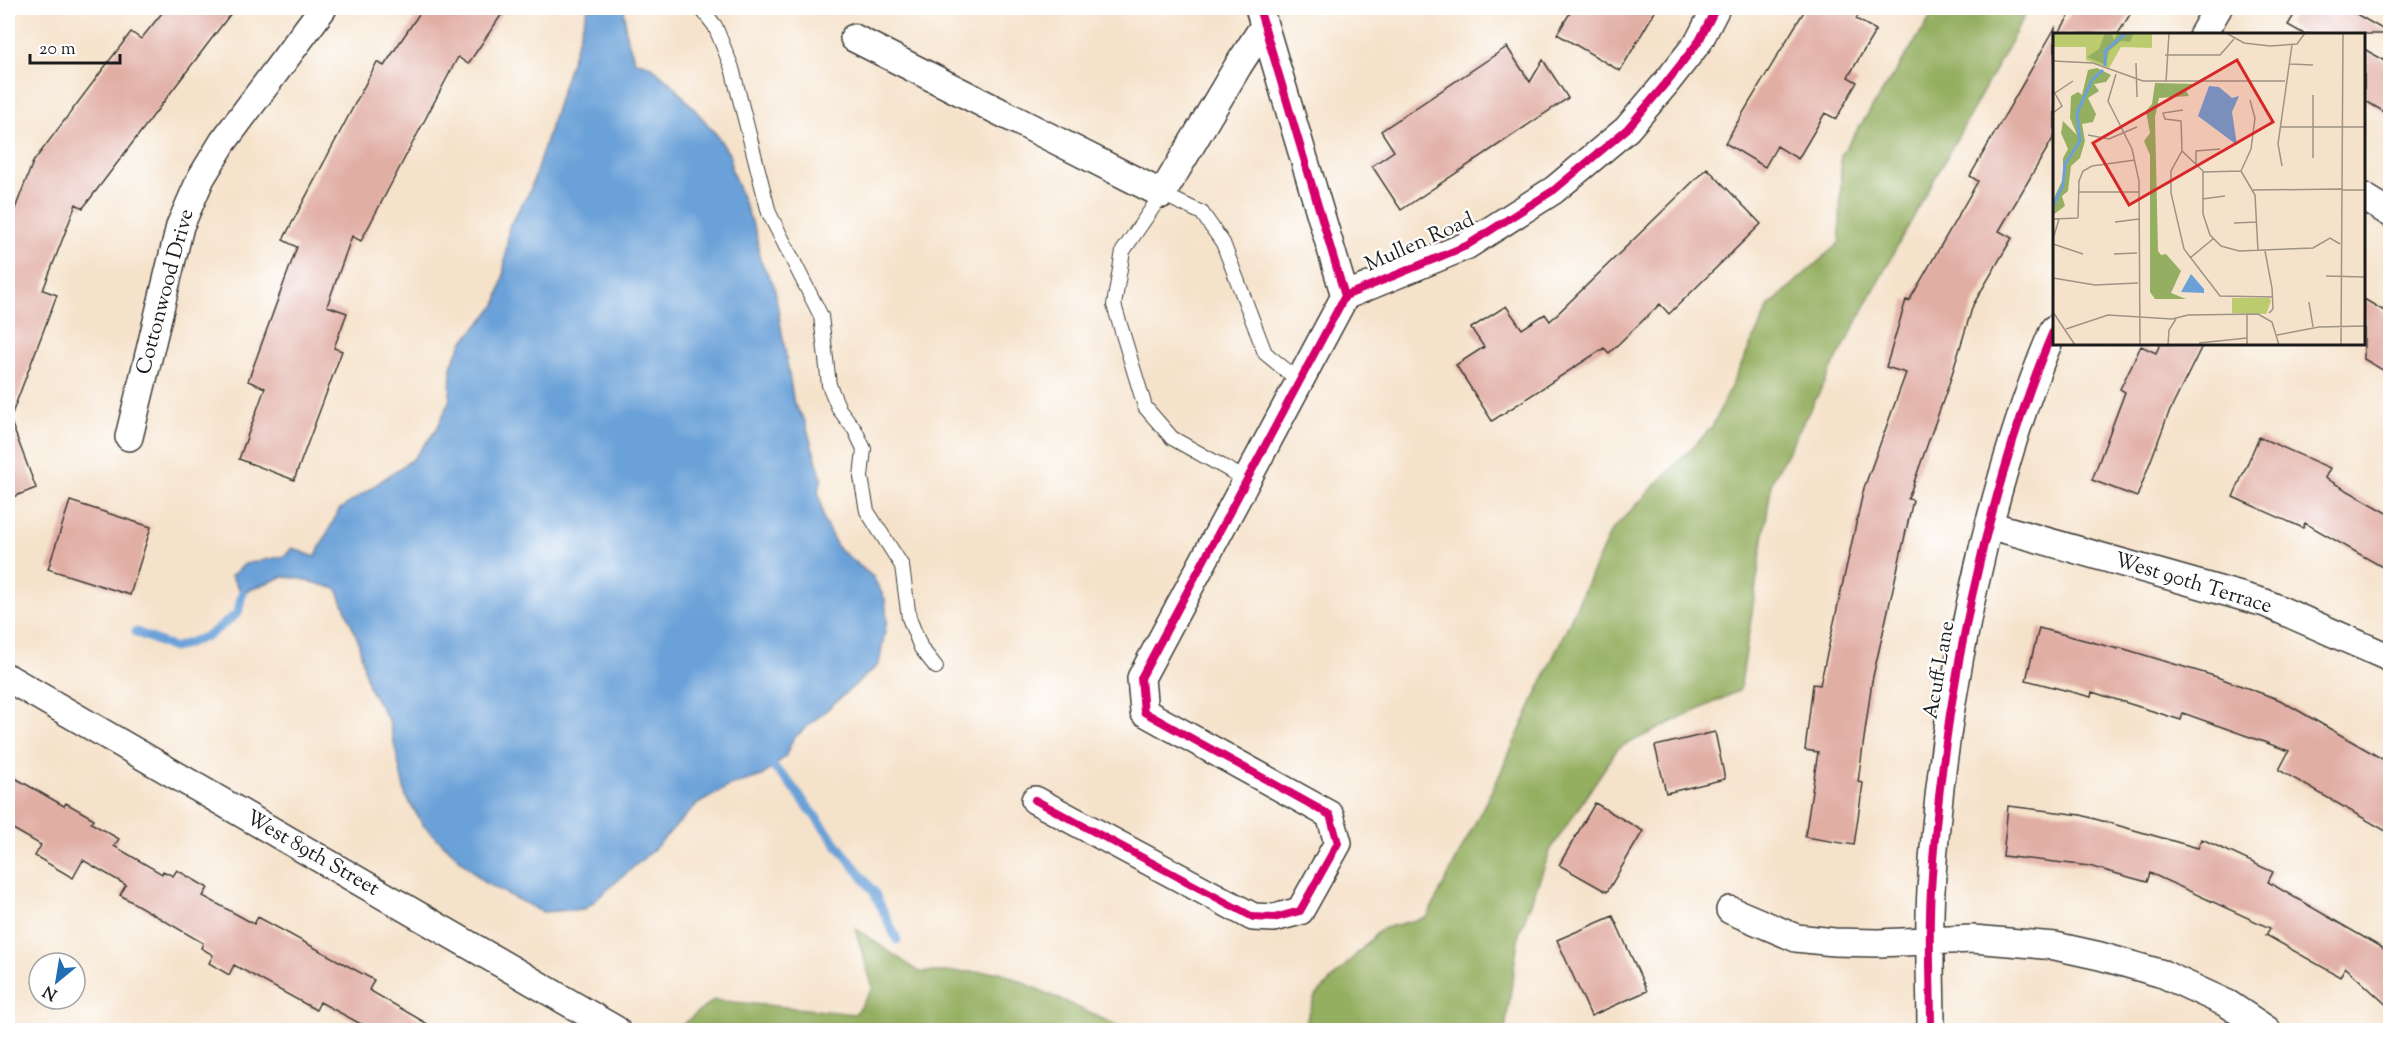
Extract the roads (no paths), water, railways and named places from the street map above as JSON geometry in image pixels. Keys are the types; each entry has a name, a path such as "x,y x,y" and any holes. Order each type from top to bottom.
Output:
{"street":[{"name":"Cottonwood Drive","path":"129,437 180,226 201,178 223,142 323,8"},
{"name":"Mullen Road","path":"1262,17 1344,296 1466,246 1554,190 1627,129 1699,41 1716,8"},
{"path":"2204,33 2218,8"},
{"path":"854,38 1162,194 1238,66 1262,17"},
{"path":"2365,198 2391,213"},
{"path":"1035,800 1253,917 1274,918 1300,910 1338,843 1330,815 1144,712 1141,678 1344,296"},
{"name":"Acuff Lane","path":"1931,1030 1931,892 1937,812 1953,686 2006,459 2053,333"},
{"name":"West 90th Terrace","path":"1989,525 2265,603 2391,658"},
{"name":"West 89th Street","path":"8,678 616,1030"},
{"path":"1730,910 1796,938 1878,943 1973,939 2055,946 2100,956 2163,974 2228,1004 2267,1030"}],"lane":[{"path":"701,8 715,26 732,68 769,213 821,316 829,385 838,409 855,430 864,449 861,477 867,511 902,566 909,618 921,648 936,667"},
{"path":"1247,480 1173,438 1144,407 1114,305 1123,251 1162,194 1202,213 1223,243 1265,353 1299,381"}],"water":[{"path":"588,8 624,8 626,35 635,61 651,66 675,87 716,134 731,157 731,169 756,233 760,260 774,285 794,404 804,419 822,479 818,490 824,521 838,548 873,577 885,599 887,620 879,664 793,739 785,757 762,776 729,786 696,805 653,850 585,909 542,912 485,883 424,826 406,797 389,721 368,686 358,640 337,589 298,578 282,577 242,593 231,576 245,564 285,556 292,548 315,557 339,510 413,459 437,429 450,399 451,366 462,343 496,305 503,278 509,226 530,191"}],"waterway":[{"path":"136,632 174,648 208,636 238,613 242,593"},
{"path":"773,767 787,780 874,892 897,940"}]}
